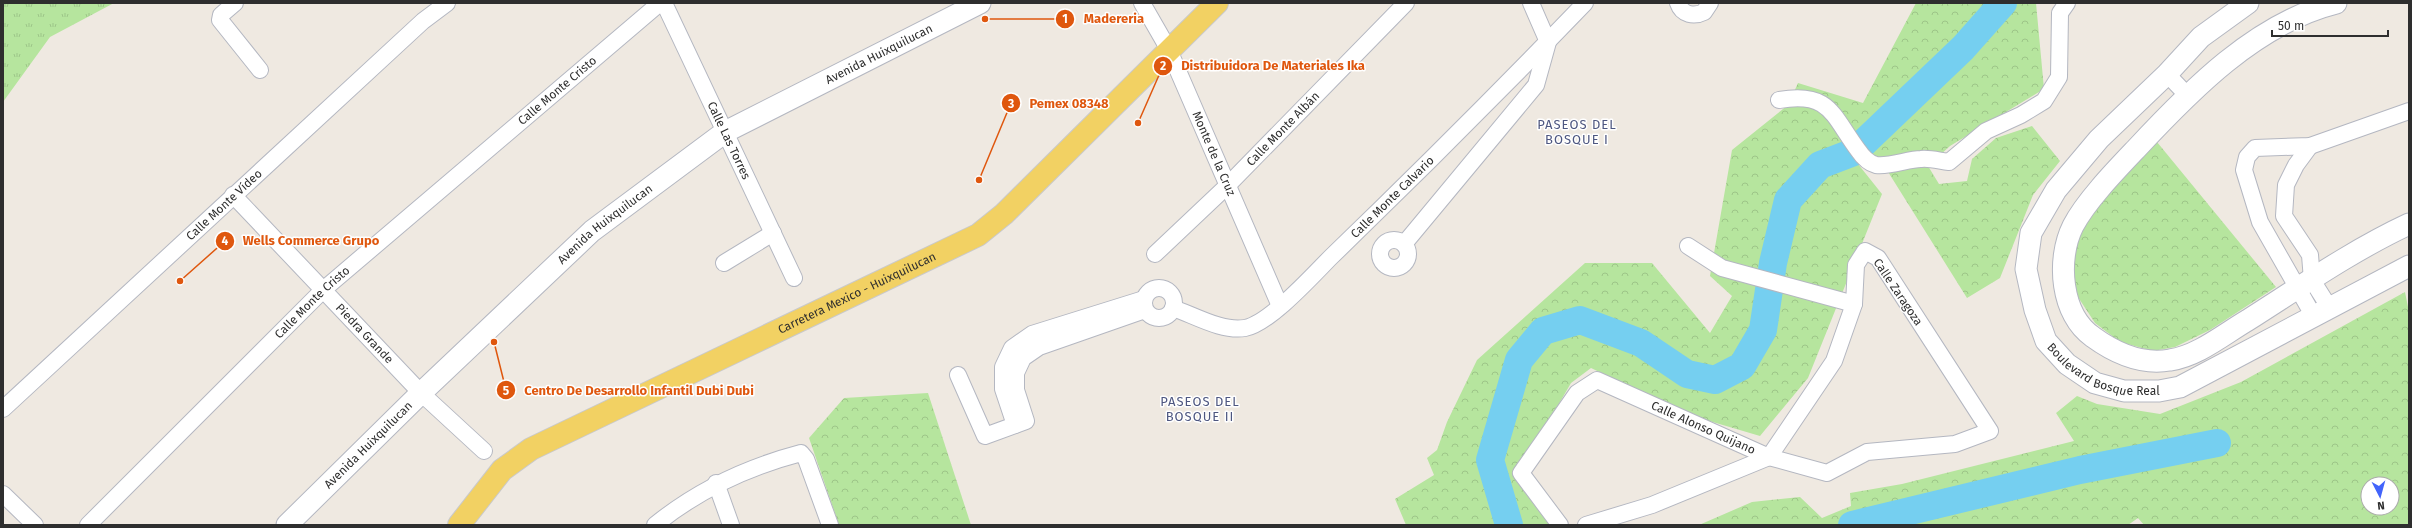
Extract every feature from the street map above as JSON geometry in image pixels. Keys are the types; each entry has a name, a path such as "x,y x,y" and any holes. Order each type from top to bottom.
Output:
{"main road":[{"name":"Carretera Mexico - Huixquilucan","path":"459,525 502,470 531,450 978,234 1004,214 1217,3"}],"street":[{"path":"235,3 220,18 260,70"},
{"name":"Calle Monte Vídeo","path":"3,409 423,21 447,3"},
{"name":"Calle Monte Cristo","path":"88,525 323,290 660,3"},
{"name":"Calle Las Torres","path":"664,3 794,278"},
{"name":"Avenida Huixquilucan","path":"287,525 421,393 592,231 725,132 980,3"},
{"name":"Monte de la Cruz","path":"1142,3 1169,50 1280,306"},
{"name":"Calle Monte Albán","path":"1155,254 1227,186 1406,3"},
{"path":"1404,244 1536,85 1548,42 1530,3"},
{"name":"Calle Monte Calvario","path":"1173,308 1226,327 1245,328 1255,324 1280,306 1548,42 1585,3"},
{"path":"1678,3 1682,11 1693,15 1704,12 1710,3"},
{"path":"1780,100 1799,96 1814,98 1836,116 1864,159 1876,165 1923,158 1949,162 1986,131 2021,115 2044,101 2059,77 2060,13 2067,3"},
{"name":"Boulevard Bosque Real","path":"2248,3 2201,37 2167,74 2089,150 2056,190 2031,233 2026,269 2035,310 2046,342 2066,364 2095,383 2124,391 2158,391 2180,387 2321,311 2409,266"},
{"name":"Boulevard Bosque Real","path":"2336,3 2325,6 2278,28 2238,53 2187,95 2106,181 2073,227 2064,257 2065,288 2071,312 2085,332 2108,348 2142,360 2171,360 2201,349 2305,284 2409,224"},
{"path":"2167,74 2187,95"},
{"path":"2321,311 2305,284 2260,222 2244,170 2247,157 2255,148 2310,146 2409,111"},
{"path":"2305,284 2310,255 2284,216 2286,185 2296,165 2310,146"},
{"name":"Piedra Grande","path":"233,195 421,393 484,451"},
{"path":"2260,222 2284,216"},
{"path":"724,263 773,233"},
{"path":"1688,246 1722,268 1854,304"},
{"name":"Calle Zaragoza","path":"1769,457 1834,362 1854,304 1856,265 1865,251 1878,258 1990,431"},
{"path":"958,375 985,436 1015,425 1003,389 1003,367 1012,348 1032,334 1145,304 1152,290 1163,290 1172,297 1173,308 1165,317 1154,318 1145,304"},
{"name":"Calle Alonso Quijano","path":"1560,525 1521,473 1577,393 1597,380 1769,457 1827,473 1868,452 1955,444 1990,431"},
{"path":"655,525 674,510 716,483 801,453 806,459 830,525"},
{"path":"1586,525 1652,505 1769,457"},
{"path":"716,483 731,525"},
{"path":"3,494 35,525"}],"green space":[{"path":"3,3 114,3 50,37 3,102"},
{"path":"1916,3 2036,3 2044,89 1950,146 1928,166 1939,184 1967,181 1972,159 1996,138 2032,126 2060,161 2033,195 2000,278 1967,298 1880,159 1872,155 1854,159 1882,194 1808,378 1760,436 1689,415 1591,368 1571,383 1517,476 1552,525 1406,525 1395,499 1434,475 1427,458 1437,450 1447,422 1477,360 1585,263 1652,263 1710,333 1732,296 1710,276 1732,150 1788,105 1798,83 1863,103"},
{"path":"2157,142 2276,287 2210,330 2175,347 2153,351 2120,342 2095,323 2076,294 2072,254 2080,229 2112,186"},
{"path":"2405,292 2409,312 2409,525 2144,525 2138,518 2128,525 1699,525 1752,502 1800,497 1822,518 1851,506 1850,493 1902,484 2074,441 2056,413 2077,396 2097,404 2160,414 2241,382"},
{"path":"928,393 971,525 839,525 809,438 844,398"}],"waterway":[{"path":"1509,525 1490,460 1519,360 1543,331 1580,320 1641,343 1687,374 1715,380 1742,366 1763,330 1773,263 1788,200 1820,165 1854,152 1963,48 2003,3"},
{"path":"1852,525 2080,470 2217,443"}],"place":[{"name":"Madereria","path":"985,19"},
{"name":"Distribuidora De Materiales Ika","path":"1138,123"},
{"name":"Pemex 08348","path":"979,180"},
{"name":"Wells Commerce Grupo","path":"180,281"},
{"name":"Centro De Desarrollo Infantil Dubi Dubi","path":"494,342"}],"district":[{"name":"PASEOS DEL BOSQUE I","path":"1577,132"},
{"name":"PASEOS DEL BOSQUE II","path":"1200,408"}]}
